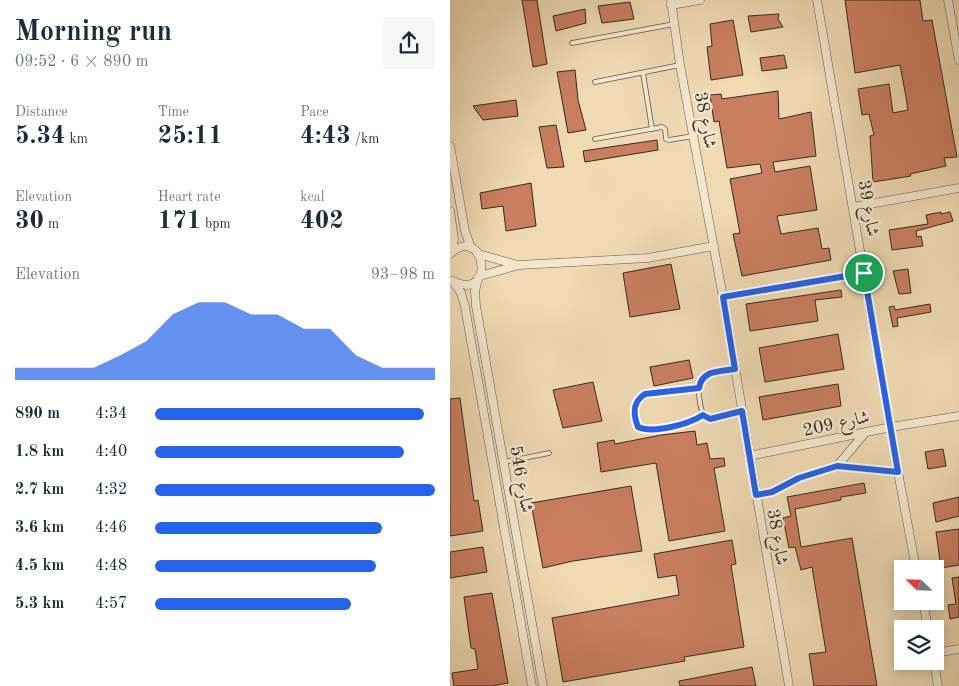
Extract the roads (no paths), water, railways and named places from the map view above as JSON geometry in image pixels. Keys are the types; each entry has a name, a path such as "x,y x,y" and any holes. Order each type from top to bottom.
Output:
{"street":[{"path":"671,2 700,0"},
{"name":"شارع 39","path":"817,0 914,560"},
{"path":"948,0 959,60"},
{"name":"شارع 38","path":"671,2 680,66 723,297 789,686"},
{"path":"450,146 465,231 471,248 478,254 519,265"},
{"path":"853,207 959,188"},
{"path":"450,211 454,239 451,253"},
{"path":"451,279 469,284 479,277 519,265 648,258 714,246"},
{"path":"451,253 463,247 471,248"},
{"name":"شارع 546","path":"478,254 482,262 475,291 476,306 543,686"},
{"path":"723,297 864,273"},
{"name":"شارع 546","path":"451,279 461,293 466,307 532,686"},
{"name":"شارع 209","path":"749,456 891,427 959,416"},
{"path":"837,466 866,432"},
{"path":"756,495 772,492 799,478 837,466 898,472"},
{"path":"944,652 959,649"},
{"path":"935,670 938,686"}],"lane":[{"path":"572,43 674,24"},
{"path":"595,82 680,66"},
{"path":"643,73 652,129"},
{"path":"596,139 662,127 665,129 666,139 669,140 693,136"},
{"path":"703,415 699,388 704,375 735,369"},
{"path":"699,388 645,394 638,398 635,404 636,421 638,427 647,430 692,422 703,415"},
{"path":"703,415 710,419 742,411"},
{"path":"504,462 549,453"}]}
